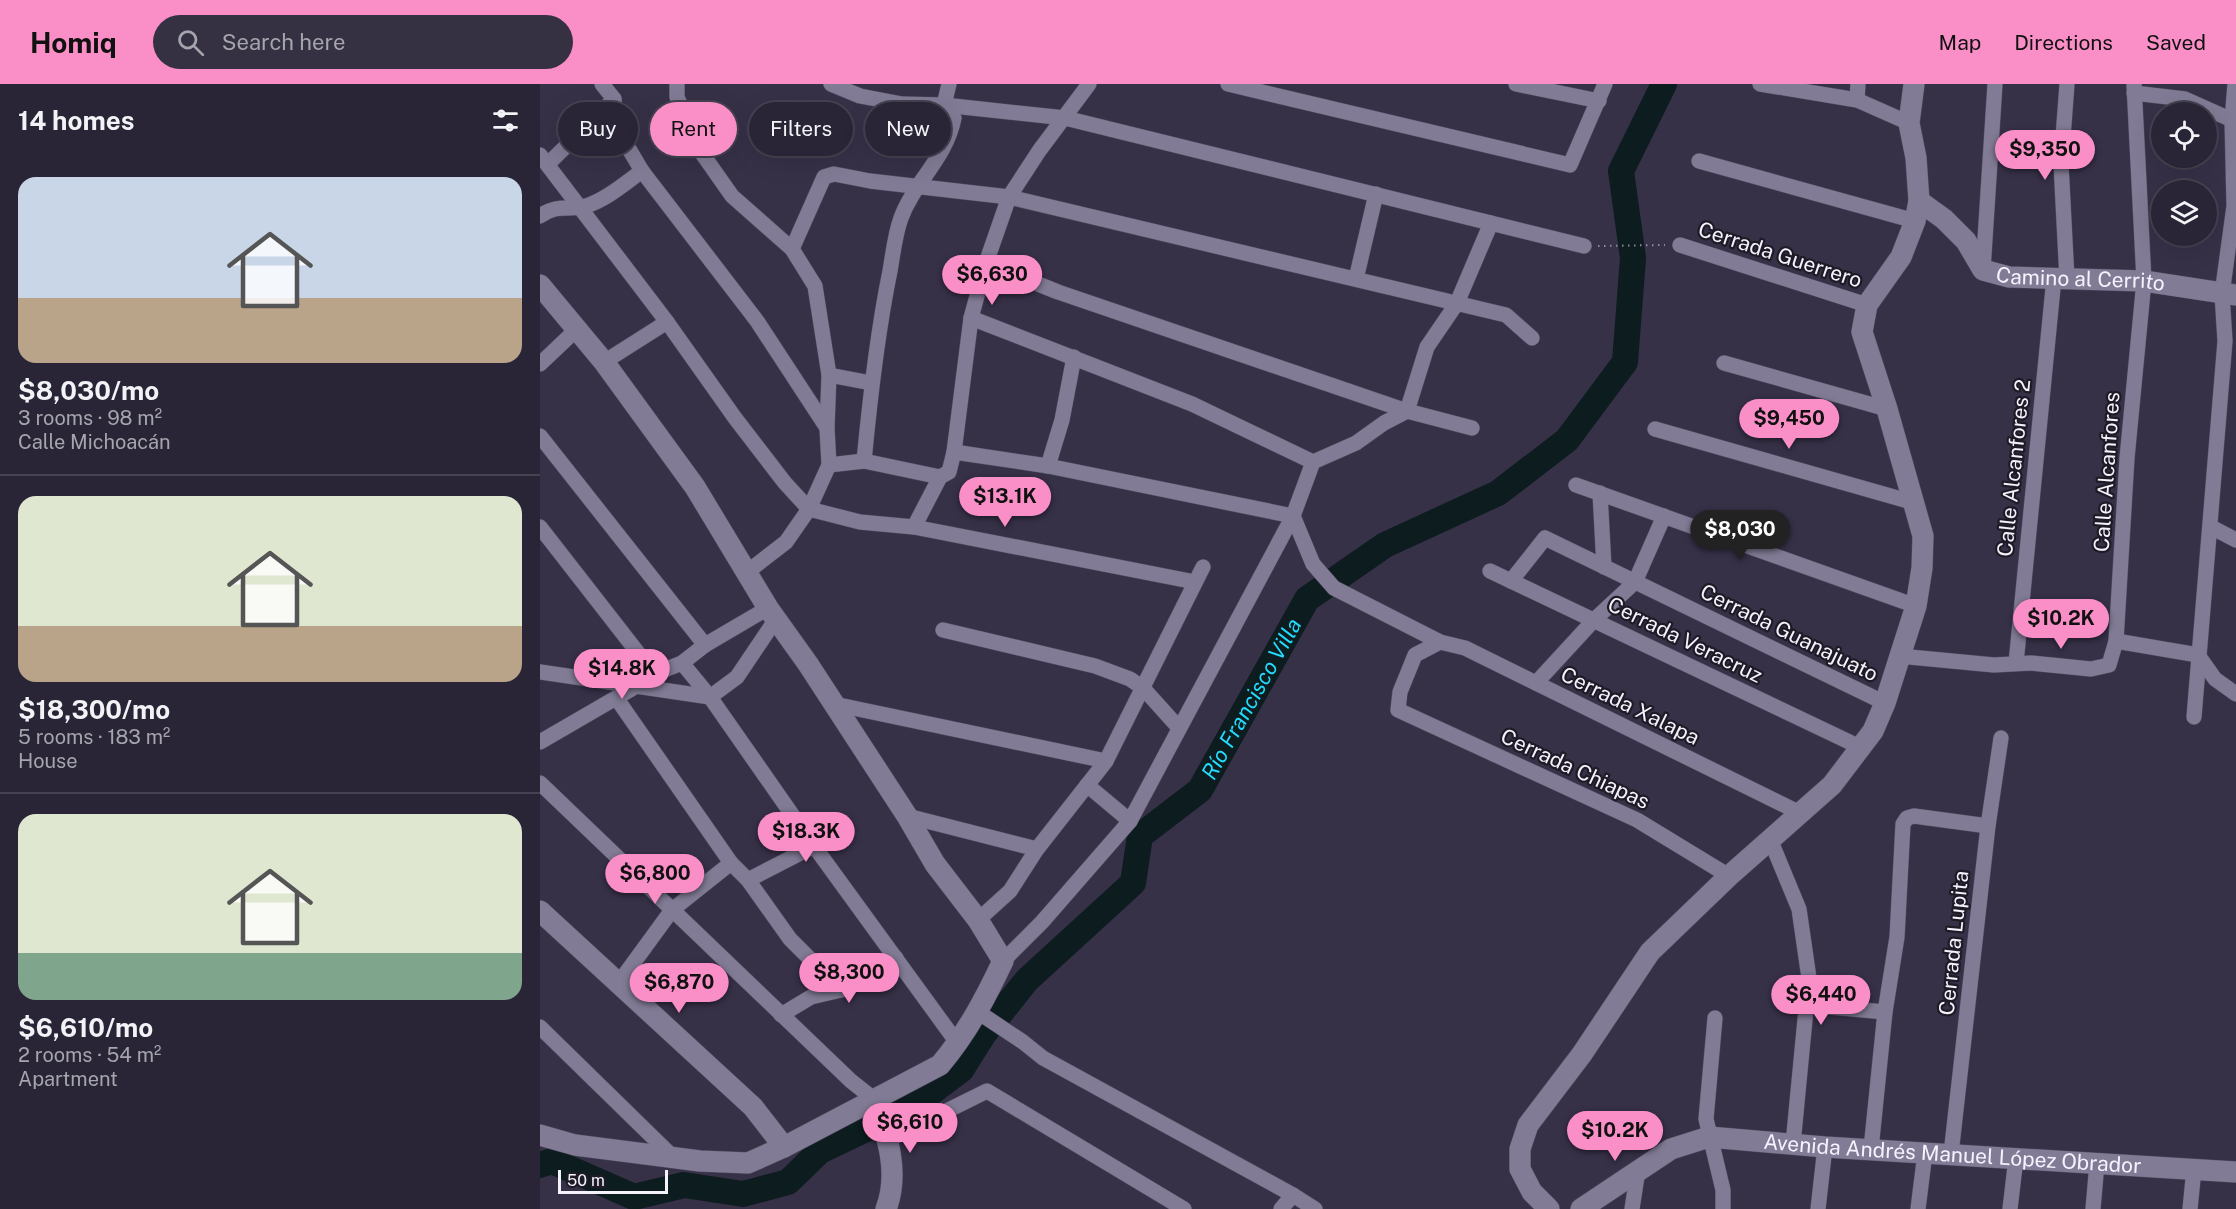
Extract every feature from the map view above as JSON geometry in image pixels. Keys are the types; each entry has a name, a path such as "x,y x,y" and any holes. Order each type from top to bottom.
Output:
{"main road":[{"path":"1549,1209 1532,1192 1520,1169 1520,1149 1528,1125 1582,1054 1650,952 1729,876 1832,785 1873,731 1885,703 1916,606 1922,568 1923,536 1887,409 1862,333 1867,305 1901,257 1917,211 1916,158 1908,123 1914,84"},
{"name":"Camino al Cerrito","path":"1917,211 1944,219 1966,241 1983,270 2009,277 2144,281 2229,294"},
{"path":"540,285 604,362 695,487 772,614 834,704 907,816 935,864 978,920 1003,962 978,1012 958,1044 940,1065 784,1147 748,1163 700,1161 575,1144 540,1135"},
{"path":"540,911 753,1107 784,1147"},
{"path":"876,1100 888,1140 892,1164 891,1194 886,1209"},
{"name":"Avenida Andrés Manuel López Obrador","path":"1581,1209 1671,1149 1710,1137 1825,1147 2236,1172"}],"street":[{"path":"602,84 614,99 616,128 642,171 757,321 827,428"},
{"path":"677,84 677,97 699,149 732,196 792,249 815,285 829,375 827,428 830,465 809,509 786,542 746,573"},
{"path":"831,84 860,96 892,102"},
{"path":"945,102 949,84"},
{"path":"914,527 940,477 949,472 954,452 971,318 986,263 1009,197 1039,151 1089,84"},
{"path":"1228,84 1570,165 1605,84"},
{"path":"1516,84 1599,101"},
{"path":"1760,84 1857,100 1908,123"},
{"path":"1857,100 1858,84"},
{"path":"1983,270 1995,84"},
{"name":"Calle Alcanfores 2","path":"2016,663 2061,278 2061,164 2067,84"},
{"path":"2194,717 2235,206 2232,120 2235,84"},
{"path":"2134,89 2185,99 2232,120"},
{"name":"Calle Alcanfores","path":"2016,663 2091,669 2109,665 2116,641 2127,458 2144,281 2134,89"},
{"path":"614,99 544,160 667,322 735,418 785,483 809,509 860,522 914,527 1195,582"},
{"path":"951,106 1065,118 1584,246"},
{"path":"951,114 954,118 951,130"},
{"path":"864,461 872,383 886,291 901,218 938,156"},
{"path":"1699,161 1917,211"},
{"path":"540,216 564,207 582,208 602,201 642,171"},
{"path":"792,249 824,177 834,174 870,182 1009,197 1506,315 1532,338"},
{"path":"1356,279 1376,194"},
{"path":"1003,962 1042,922 1130,821 1293,516 1313,462 1356,443 1384,423 1407,411 1427,347 1457,303 1491,223"},
{"name":"Cerrada Guerrero","path":"1680,245 1867,305"},
{"path":"986,263 1058,292 1407,411 1472,428"},
{"path":"971,318 1192,404 1313,462"},
{"path":"604,362 667,322"},
{"path":"540,364 577,329"},
{"path":"1048,466 1062,420 1074,357"},
{"path":"1724,363 1887,409"},
{"path":"829,375 872,383"},
{"path":"1655,429 1915,503"},
{"path":"540,436 705,645"},
{"path":"954,452 1048,466 1293,516"},
{"path":"830,465 864,461 940,477"},
{"path":"1576,485 1916,606"},
{"path":"1600,493 1604,567"},
{"name":"Cerrada Xalapa","path":"1293,516 1313,564 1334,588 1440,642 1466,648 1800,813"},
{"path":"1536,683 1594,620 1635,582 1664,516"},
{"path":"540,527 642,658 664,670"},
{"path":"2211,527 2236,540"},
{"name":"Cerrada Guanajuato","path":"1511,581 1545,538 1885,703"},
{"path":"978,920 1010,891 1037,849 1106,761 1203,567"},
{"name":"Cerrada Veracruz","path":"1491,571 1862,748"},
{"path":"540,742 664,670 682,663 705,645 772,614"},
{"path":"540,672 710,697 737,677 772,614"},
{"path":"942,630 1095,666 1130,679 1143,688 1179,728"},
{"path":"2116,641 2198,655 2215,679 2236,693"},
{"name":"Cerrada Chiapas","path":"1440,642 1415,655 1400,692 1398,710 1637,820 1729,876"},
{"path":"1899,656 1994,665 2016,663"},
{"path":"682,663 710,697 814,846 958,1044"},
{"path":"617,699 731,863 748,880 790,939 841,990"},
{"path":"834,704 1106,761"},
{"name":"Cerrada Lupita","path":"1951,1154 1988,825 2001,738"},
{"path":"540,783 781,1015 851,1081 876,1100"},
{"path":"1087,785 1130,821"},
{"path":"907,816 1037,849"},
{"path":"1871,1149 1885,1012 1897,937 1903,824 1907,818 1914,816 1988,825"},
{"path":"1770,839 1799,909 1809,978 1793,1144"},
{"path":"748,880 814,846"},
{"path":"618,984 672,910 731,863"},
{"path":"781,1015 811,998 841,990 896,958"},
{"path":"1807,1005 1885,1012"},
{"path":"978,1012 1043,1058 1315,1209"},
{"path":"1715,1018 1706,1119 1724,1190 1723,1209"},
{"path":"540,1026 673,1156"},
{"path":"888,1140 987,1090 1184,1209"},
{"path":"1818,1209 1825,1147"},
{"path":"1918,1209 1925,1153"},
{"path":"2010,1209 2016,1158"},
{"path":"2093,1209 2097,1163"},
{"path":"2190,1209 2194,1169"},
{"path":"1632,1209 1638,1170"},
{"path":"1281,1209 1293,1195"}],"path":[{"path":"1584,246 1680,245"}],"waterway":[{"name":"Río Francisco Villa","path":"540,1165 552,1161 634,1197 684,1185 743,1194 788,1182 820,1151 912,1107 961,1070 983,1035 1027,980 1133,883 1140,836 1200,790 1307,599 1385,545 1498,493 1567,440 1625,362 1633,258 1621,171 1664,84"}]}
